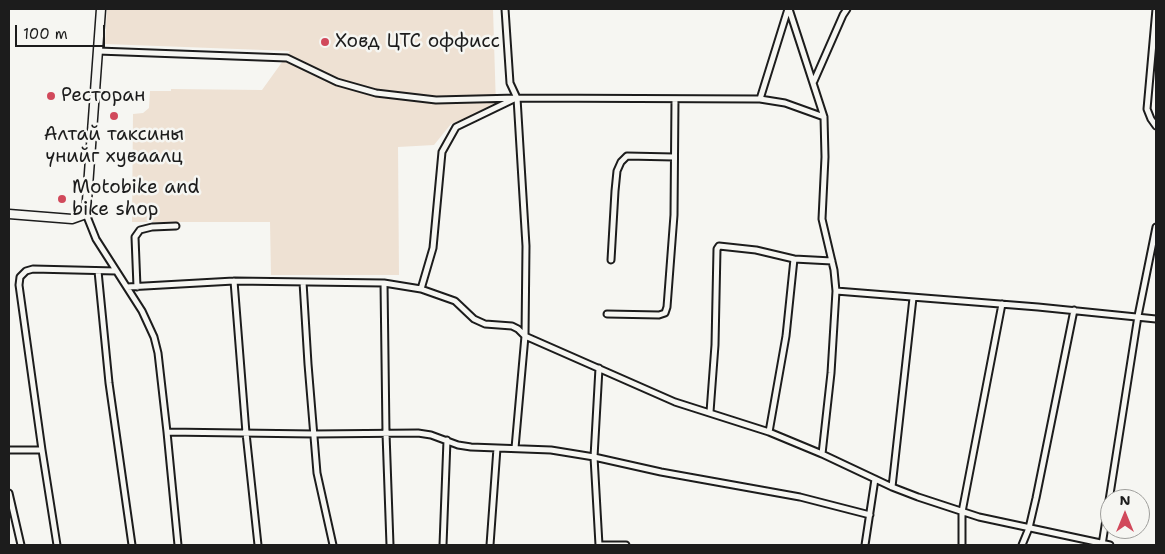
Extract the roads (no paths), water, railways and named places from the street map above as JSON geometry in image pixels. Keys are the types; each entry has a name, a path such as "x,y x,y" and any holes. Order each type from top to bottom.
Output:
{"street":[{"path":"101,9 86,214 96,239 147,320 156,344 178,545"},
{"path":"504,9 510,83 517,98 526,246 525,336 515,448"},
{"path":"788,9 814,81 824,116 825,157 822,219 832,261 836,291 831,373 822,454"},
{"path":"760,99 788,9"},
{"path":"814,81 847,9"},
{"path":"1156,9 1147,109 1150,118 1156,126"},
{"path":"98,51 287,58 337,82 376,93 436,100 517,98 760,99 784,103 824,116"},
{"path":"421,289 432,248 442,152 456,127 517,98"},
{"path":"607,314 659,315 665,313 667,307 674,215 675,99"},
{"path":"612,260 616,171 620,162 627,156 674,157"},
{"path":"9,214 72,219 86,214"},
{"path":"137,287 135,237 140,230 152,226 176,226"},
{"path":"1102,544 1138,316 1156,227"},
{"path":"710,412 715,345 717,249 719,246 756,250 794,259 832,261"},
{"path":"769,432 786,336 794,259"},
{"path":"57,545 19,285 20,277 26,271 32,269 116,270"},
{"path":"98,270 113,412 132,545"},
{"path":"127,287 234,281 384,283 421,289 455,301 474,319 485,324 512,326 525,336 674,402 769,432 822,454 892,487 962,512 1110,545"},
{"path":"234,281 246,433 258,545"},
{"path":"303,282 317,473 332,545"},
{"path":"384,283 390,545"},
{"path":"836,291 1074,310 1156,319"},
{"path":"892,487 913,298"},
{"path":"962,545 962,512 1002,304"},
{"path":"1022,545 1029,528 1074,310"},
{"path":"599,368 594,457 600,545 626,545"},
{"path":"167,432 418,433 471,447 552,450 594,457 661,472 800,497 870,515"},
{"path":"444,545 447,440"},
{"path":"490,545 496,448"},
{"path":"9,450 42,450"},
{"path":"865,545 875,479"},
{"path":"9,493 21,545"}],"place":[{"name":"Ховд ЦТС оффисс","path":"325,42"},
{"name":"Ресторан","path":"51,96"},
{"name":"Алтай таксины үнийг хуваалц","path":"114,116"},
{"name":"Motobike and bike shop","path":"62,199"}]}
